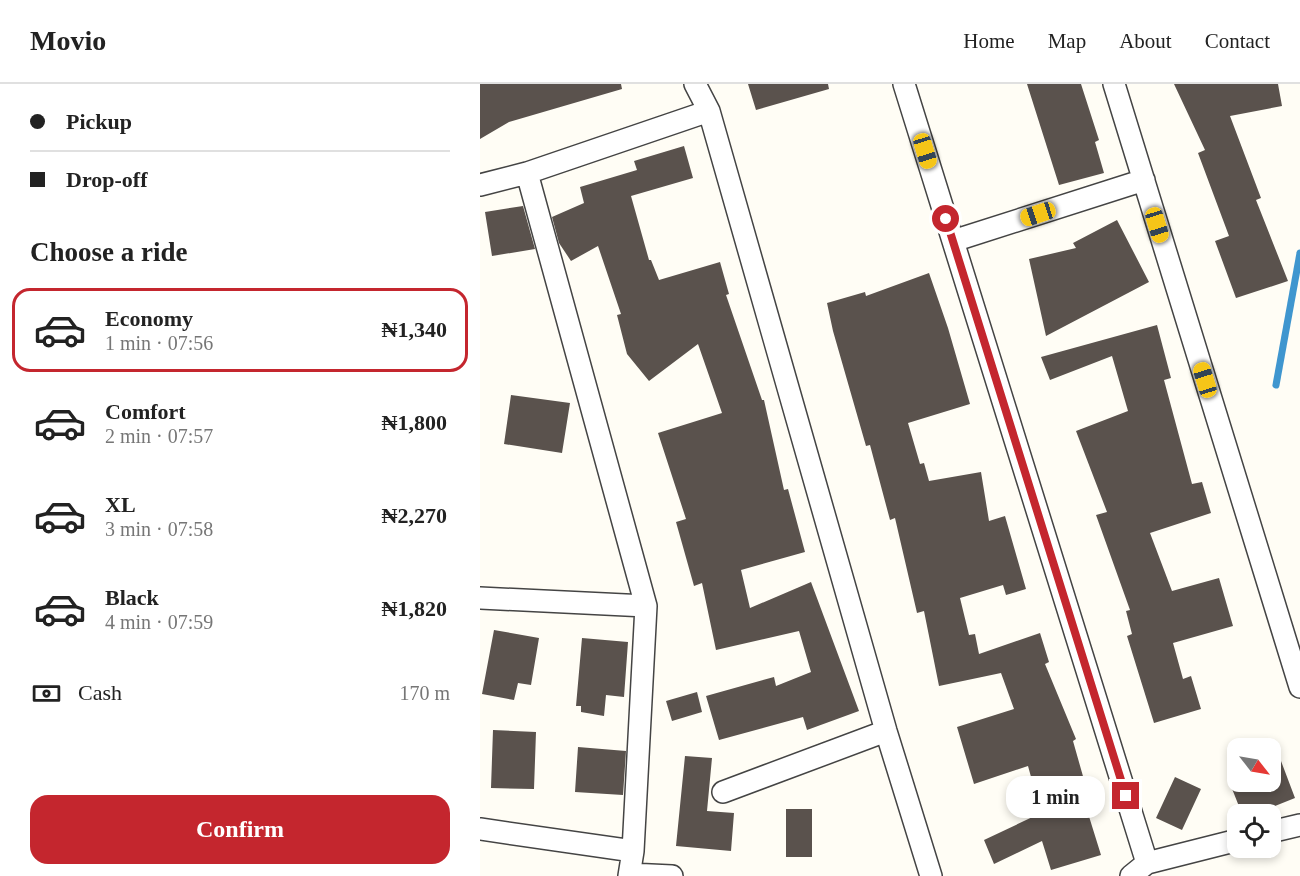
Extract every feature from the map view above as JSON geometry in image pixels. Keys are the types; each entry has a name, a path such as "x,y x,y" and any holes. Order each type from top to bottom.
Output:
{"street":[{"path":"695,84 709,111 886,731 932,876"},
{"path":"904,84 953,241 1139,869 1227,843"},
{"path":"1114,84 1294,644 1300,687"},
{"path":"480,185 526,173 709,111"},
{"path":"526,173 646,606 633,851 629,875 672,876"},
{"path":"953,241 1144,180"},
{"path":"480,598 646,606"},
{"path":"723,792 886,731"},
{"path":"1281,829 1300,825"},
{"path":"480,829 633,851"}],"building":[{"path":"480,84 621,84 622,89 509,122 480,139"},
{"path":"748,84 828,84 829,89 756,110"},
{"path":"1027,84 1081,84 1099,140 1095,142 1104,173 1059,185"},
{"path":"1174,84 1278,84 1282,106 1230,116 1261,198 1256,200 1288,281 1236,298 1215,241 1229,236 1198,153 1205,150"},
{"path":"684,146 693,178 631,196 649,260 659,280 720,262 729,294 726,295 762,400 764,400 784,490 788,489 805,552 741,570 750,608 811,582 859,711 807,730 803,717 719,740 706,696 774,677 776,686 811,672 799,631 716,650 702,583 694,586 676,522 686,519 658,433 722,413 698,344 649,381 627,354 617,315 621,314 598,246 571,261 559,243 552,217 584,203 580,187 637,170 634,161"},
{"path":"523,206 535,249 492,256 485,212"},
{"path":"1117,220 1149,282 1046,336 1029,259 1076,248 1073,243"},
{"path":"929,273 970,404 908,423 920,464 924,463 929,481 981,472 989,521 1005,516 1026,589 1006,595 1003,585 960,598 969,635 975,634 979,654 1040,633 1049,662 1045,664 1076,739 1073,741 1092,808 1087,810 1101,855 1051,870 1042,841 994,864 984,840 1041,813 1028,766 974,784 957,727 1014,709 1001,673 939,686 924,611 917,613 895,518 890,520 870,445 866,446 827,303 865,292 866,296"},
{"path":"1157,325 1171,378 1164,380 1192,484 1202,482 1211,513 1150,533 1172,591 1219,578 1233,626 1173,643 1183,679 1191,676 1201,709 1154,723 1127,636 1132,634 1126,611 1130,610 1096,515 1107,512 1076,431 1128,411 1112,356 1050,380 1041,357"},
{"path":"511,395 570,403 562,453 504,444"},
{"path":"494,630 539,638 531,685 518,683 514,700 482,694"},
{"path":"582,638 628,642 624,697 606,695 604,716 581,712 581,706 576,706"},
{"path":"697,692 702,712 672,721 666,701"},
{"path":"493,730 536,732 534,789 491,788"},
{"path":"578,747 626,751 623,795 575,792"},
{"path":"685,756 712,758 707,811 734,813 731,851 676,846"},
{"path":"1281,761 1295,798 1280,804 1238,804 1233,792 1281,792"},
{"path":"1175,777 1201,789 1182,830 1156,818"},
{"path":"786,809 812,809 812,857 786,857"}],"waterway":[{"path":"1276,385 1300,253"}],"route":[{"path":"946,219 1126,796"}]}
